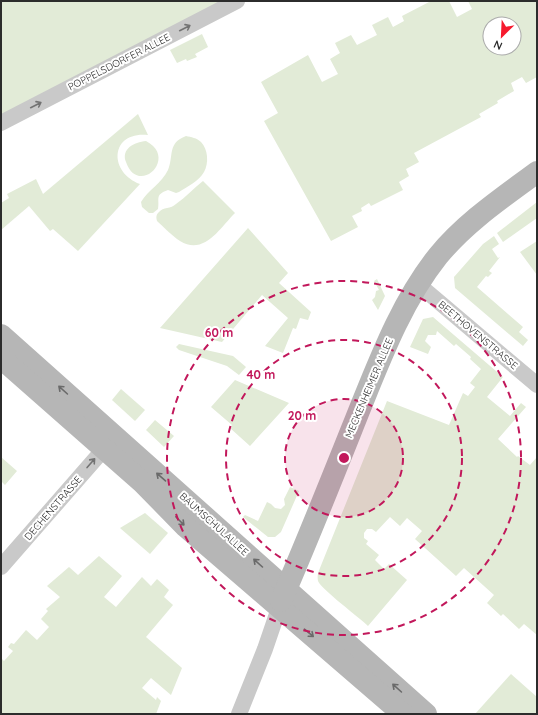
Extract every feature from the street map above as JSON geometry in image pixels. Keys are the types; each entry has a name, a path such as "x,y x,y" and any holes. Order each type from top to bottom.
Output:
{"street":[{"name":"POPPELSDORFER ALLEE","path":"1,123 237,1"},
{"name":"MECKENHEIMER ALLEE","path":"239,714 265,650 283,599 381,357 407,304 438,256 470,222 537,172"},
{"name":"BEETHOVENSTRASSE","path":"418,285 537,385"},
{"name":"BAUMSCHULALLEE","path":"1,335 283,599 403,714"},
{"name":"BAUMSCHULALLEE","path":"1,358 143,484 186,527 283,599 426,714"},
{"name":"DECHENSTRASSE","path":"1,567 104,449"}],"green space":[{"path":"1,1 227,1 1,117"},
{"path":"431,1 449,1 457,17 472,9 468,1 537,1 537,77 526,83 522,77 511,83 514,91 497,101 498,103 479,114 481,117 414,153 419,162 406,169 409,176 399,182 403,190 371,206 369,203 361,208 362,211 352,216 358,227 331,241 264,121 278,113 261,82 308,55 322,82 338,74 330,59 340,53 335,43 351,35 357,45 377,35 372,25 388,17 393,27 404,21 402,16"},
{"path":"202,34 208,47 195,54 197,57 187,61 186,59 177,63 170,50"},
{"path":"138,114 148,135 135,135 126,139 120,146 118,162 122,171 140,184 78,251 53,229 50,231 29,206 1,230 1,203 9,198 7,194 36,179 43,194"},
{"path":"186,136 199,141 205,148 207,160 206,168 196,181 179,192 176,193 168,190 161,194 158,198 158,209 153,213 149,213 142,207 141,202 159,183 168,170 172,150 176,142"},
{"path":"146,141 155,148 158,156 157,164 153,171 146,175 139,176 132,172 126,162 125,153 133,145"},
{"path":"203,181 235,213 211,238 204,243 189,245 180,241 171,234 157,221 156,216 161,210 174,206"},
{"path":"537,202 537,218 503,242 497,233"},
{"path":"248,228 288,273 279,283 311,312 308,320 300,318 296,329 293,328 283,353 265,346 288,318 262,295 222,342 160,328"},
{"path":"494,236 499,244 492,249 498,258 500,257 489,271 492,273 488,277 486,276 477,287 523,327 519,332 528,340 523,346 455,288 454,277 483,244"},
{"path":"537,241 537,275 520,252"},
{"path":"377,279 385,296 378,310 372,300 375,297 376,291 379,290 374,281"},
{"path":"433,317 503,377 487,397 510,416 521,403 526,407 498,439 517,457 518,456 530,465 537,457 537,635 524,624 519,629 503,614 501,616 487,603 494,595 464,568 456,576 415,539 422,531 407,518 400,526 390,517 376,532 372,529 367,529 364,533 364,538 368,541 366,544 379,555 375,560 384,569 389,564 407,580 368,626 326,591 318,581 319,570 387,401 449,425 463,393 468,396 475,387 470,383 481,369 470,359 471,357 456,344 454,346 437,331 436,335 428,335 425,341 431,347 428,354 410,347 423,319"},
{"path":"179,344 233,356 246,367 239,375 227,366 179,350 176,347"},
{"path":"235,380 289,403 250,446 230,428 232,425 211,407"},
{"path":"121,389 145,410 135,421 112,400"},
{"path":"155,420 174,436 164,447 146,430"},
{"path":"1,457 17,471 5,485 2,482 1,483"},
{"path":"290,487 299,491 281,532 275,537 268,537 243,517 245,515 258,521 267,502 275,508 281,509 285,505 284,499"},
{"path":"145,513 168,533 150,554 120,528"},
{"path":"99,556 122,576 104,597 116,607 142,577 151,586 157,579 169,590 164,597 173,605 146,637 182,668 171,695 151,678 142,688 156,700 157,697 161,701 156,714 1,714 1,658 4,661 13,651 8,647 11,643 14,644 26,630 37,640 49,627 41,619 48,611 46,609 60,597 47,586 69,567 78,575"},
{"path":"511,674 537,697 537,714 475,714"}]}
